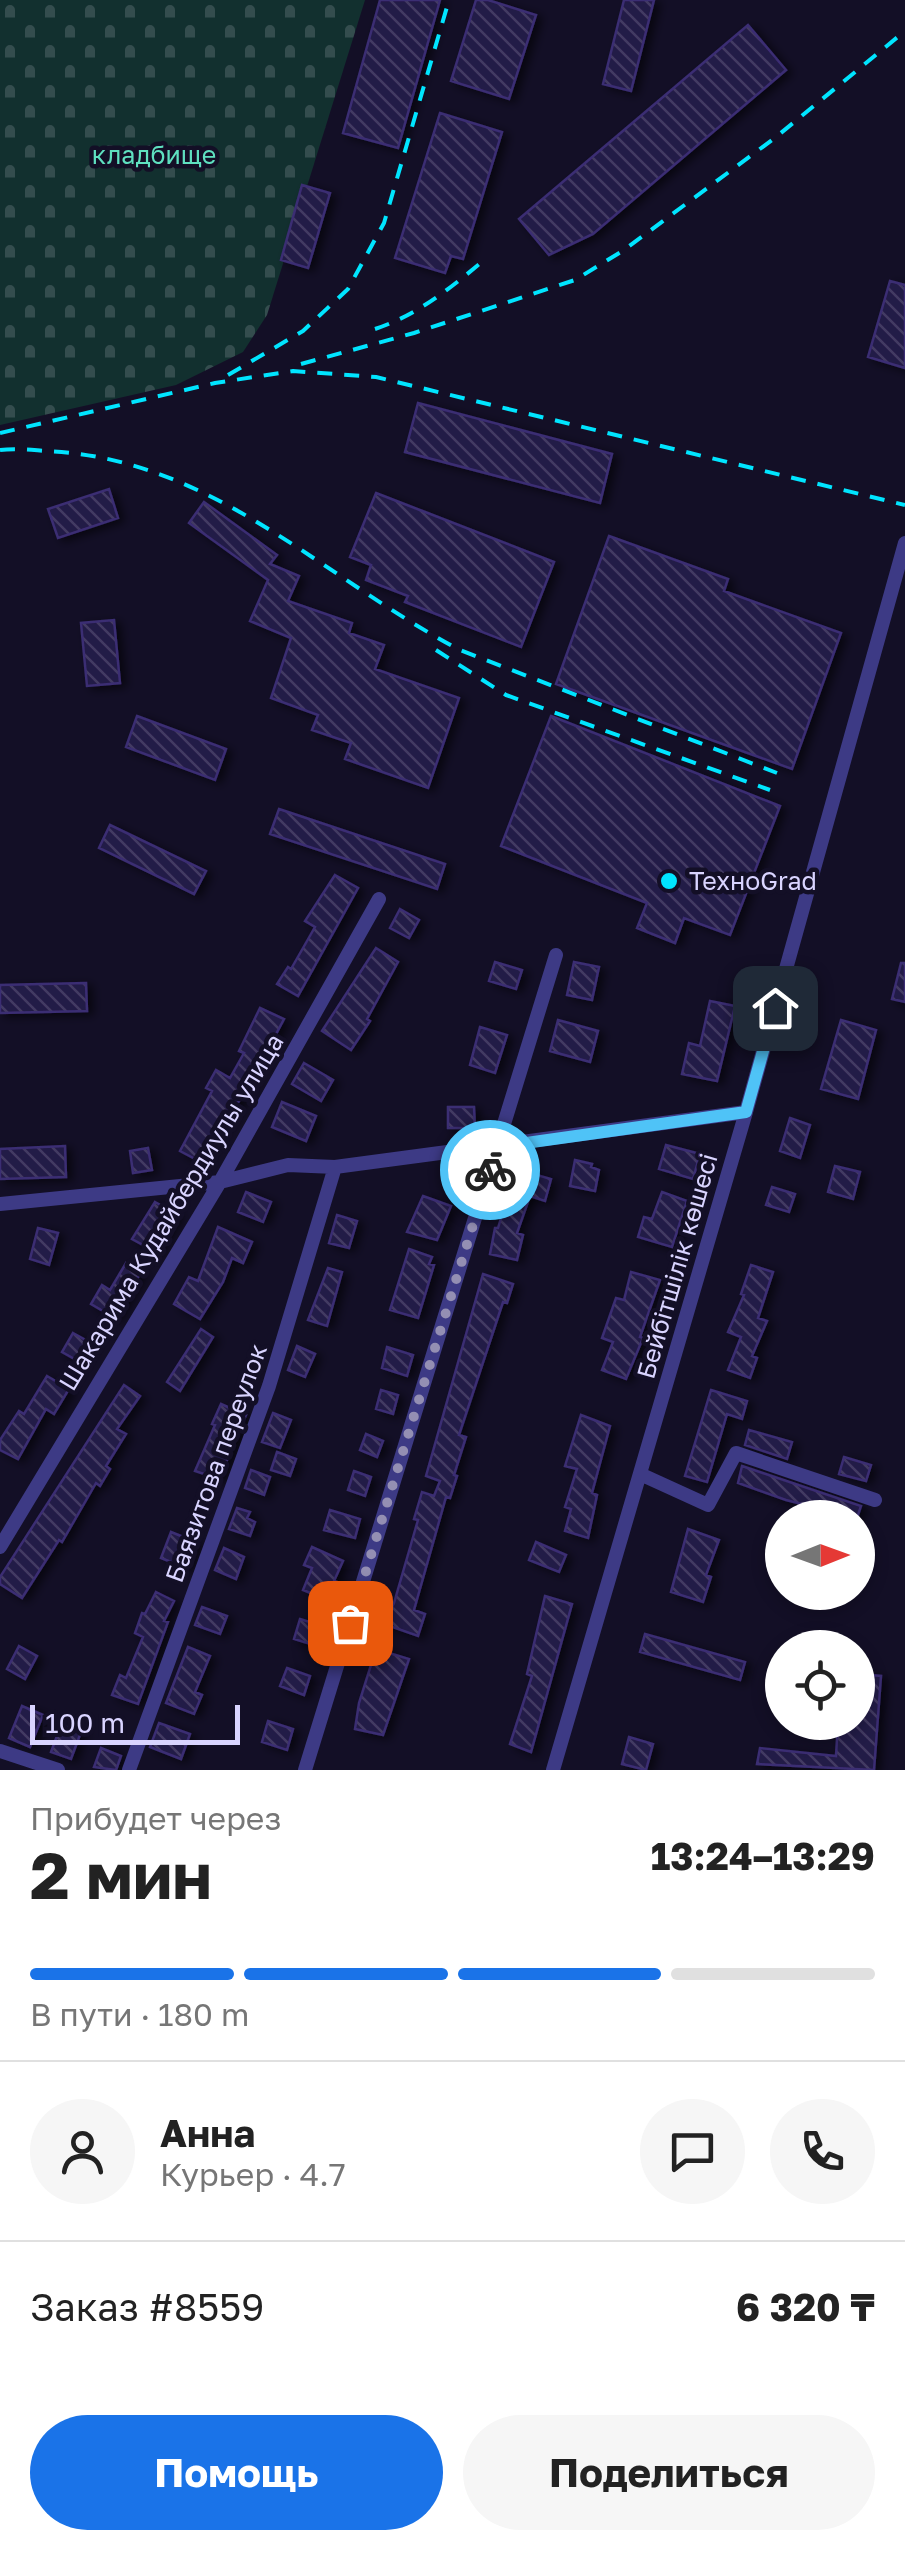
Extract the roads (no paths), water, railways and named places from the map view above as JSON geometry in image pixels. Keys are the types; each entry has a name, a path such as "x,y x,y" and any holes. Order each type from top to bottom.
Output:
{"street":[{"name":"Бейбітшілік көшесі","path":"553,1770 746,1112 905,543"},
{"name":"Шакарима Кудайбердиулы улица","path":"0,1547 220,1182 379,899"},
{"path":"305,1770 556,955"},
{"path":"0,1204 220,1182 288,1166 335,1167 746,1112"},
{"name":"Баязитова переулок","path":"128,1770 270,1386 335,1167"},
{"path":"640,1474 708,1505 736,1453 876,1500"},
{"path":"0,1750 58,1770"}],"railway":[{"path":"228,375 303,331 348,289 384,223 449,0"},
{"path":"301,364 414,333 575,280 624,250 776,137 905,31"},
{"path":"375,329 418,309 483,261"},
{"path":"0,433 215,383 293,371 376,377 905,505"},
{"path":"0,450 106,459 161,475 263,526 460,650 777,773"},
{"path":"436,650 506,695 770,790"}],"place":[{"name":"ТехноGrad","path":"669,881"}],"park label":[{"name":"кладбище","path":"154,155"}]}
